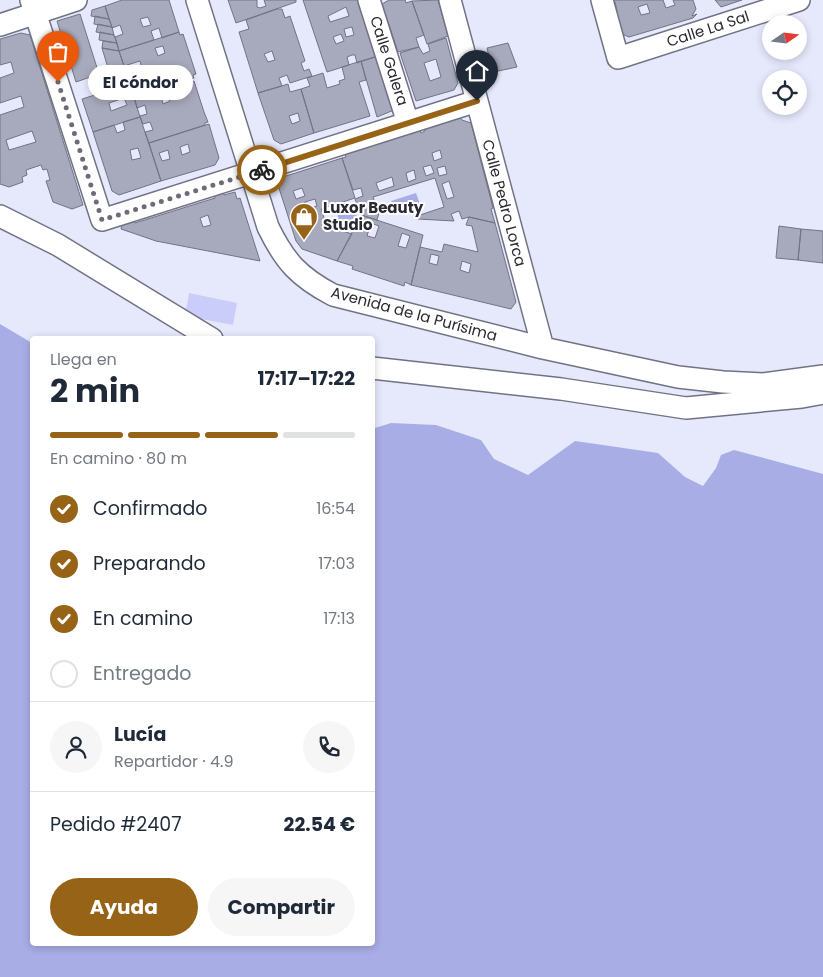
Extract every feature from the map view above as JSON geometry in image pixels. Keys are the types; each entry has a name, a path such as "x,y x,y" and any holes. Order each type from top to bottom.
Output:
{"street":[{"path":"0,25 33,6 76,0"},
{"name":"Avenida de la Purísima","path":"197,0 268,227 290,266 307,281 333,295 543,348 678,377 763,384 823,376"},
{"name":"Calle Galera","path":"369,0 408,123"},
{"name":"Calle Pedro Lorca","path":"450,0 543,348"},
{"name":"Calle La Sal","path":"602,0 618,58 798,0"},
{"path":"33,6 102,220 477,101"},
{"path":"0,216 58,245 207,336"},
{"path":"375,368 561,388 686,408 802,398 823,393"}],"shaded area":[{"path":"416,193 421,207 395,215 391,201"},
{"path":"354,208 357,217 351,230 341,227 337,213"},
{"path":"189,293 237,303 233,325 185,316"},
{"path":"0,324 30,342 30,946 375,946 375,428 391,423 436,425 481,440 494,459 528,475 575,441 658,453 685,477 703,486 716,468 721,455 734,450 823,474 823,977 0,977"}],"building":[{"path":"122,0 169,0 179,32 162,38 159,28 151,31 154,40 119,51 115,37 123,34 120,25 112,28 105,6","holes":["148,17 151,25 143,27 140,19"]},
{"path":"228,0 257,0 257,7 260,8 266,6 264,0 296,0 296,2 236,23"},
{"path":"303,0 363,0 378,56 357,63 355,55 352,55 347,57 349,65 327,72","holes":["346,7 349,16 330,22 328,16","352,27 354,35 346,37 344,29","341,34 344,41 336,44 333,37"]},
{"path":"389,0 405,0 406,3 412,1 424,35 416,38 419,47 398,52 382,4"},
{"path":"438,0 448,36 427,44 412,1"},
{"path":"612,0 663,0 666,8 675,5 673,0 693,0 696,9 692,16 697,14 693,18 629,37 622,34 615,11 617,11 615,2 613,3","holes":["647,4 650,13 641,15 638,7"]},
{"path":"715,0 742,0 721,7"},
{"path":"105,6 109,19 91,16 92,10"},
{"path":"282,9 285,18 290,16 305,61 301,63 304,71 309,69 312,76 290,83 287,75 279,78 282,86 258,93 239,32 249,29 246,20","holes":["272,51 275,60 268,62 264,54"]},
{"path":"80,14 99,74 76,82 57,21"},
{"path":"95,16 109,19 112,27 94,24"},
{"path":"98,24 112,27 114,35 96,32"},
{"path":"100,32 114,35 117,43 99,40"},
{"path":"179,32 180,35 183,34 196,74 193,75 194,78 134,97 129,82 144,77 140,61 124,66 119,51","holes":["163,46 165,53 158,56 155,48","170,69 173,77 165,79 162,71"]},
{"path":"21,33 30,35 83,205 72,209 53,202 46,181 50,180 47,169 43,170 41,165 26,170 27,175 22,177 23,182 9,187 0,184 0,115 24,107 21,96 0,103 0,78 14,73 11,62 0,65 0,39","holes":["32,131 36,142 9,150 6,140"]},
{"path":"446,38 458,83 454,90 416,101 400,53 419,47 423,54 430,51 428,44","holes":["436,59 441,77 430,81 424,63"]},
{"path":"103,41 117,43 119,51 102,48"},
{"path":"508,43 517,67 489,73 487,62 490,61 487,48"},
{"path":"102,48 119,51 130,84 114,88"},
{"path":"378,56 394,110 377,117 361,61"},
{"path":"361,61 366,80 359,82 370,116 314,133 301,89 310,86 307,78 323,73 327,88 340,84 339,81 345,79 342,67"},
{"path":"191,79 192,82 194,81 208,122 205,125 149,143 145,132 153,130 150,122 143,124 140,116 147,114 145,105 137,108 134,97","holes":["166,94 170,101 163,104 161,96"]},
{"path":"130,84 140,117 93,132 82,99","holes":["124,98 127,105 111,111 109,103"]},
{"path":"288,84 290,92 301,89 314,133 281,144 274,140 258,93","holes":["298,113 300,121 292,124 289,116"]},
{"path":"140,117 161,181 119,195 112,191 93,132 114,125 117,133 125,130 123,122","holes":["138,148 141,158 132,160 130,150"]},
{"path":"460,117 462,120 471,123 493,208 491,209 495,223 469,217 462,219 459,211 451,214 454,221 418,219 417,216 444,207 435,178 373,197 379,213 377,220 361,215 355,199 363,196 361,188 353,190 342,158 346,157 345,154 420,130 421,133 425,131 424,128","holes":["440,150 442,158 434,161 432,153","431,165 434,173 426,176 423,167","445,166 447,174 439,176 437,168","414,170 416,179 408,182 406,173","392,177 394,186 379,191 376,183","449,181 454,197 447,199 442,184"]},
{"path":"209,124 219,158 215,165 161,181 149,143","holes":["188,144 190,152 182,155 180,147","168,150 170,159 162,161 159,153"]},
{"path":"342,158 355,198 321,209 327,226 352,234 337,261 302,249 296,241 277,182 280,178","holes":["302,188 305,196 296,199 293,191","315,199 317,206 308,209 305,202"]},
{"path":"223,192 224,195 235,192 237,199 240,198 260,261 156,241 121,229 122,224 134,220 135,223 215,198 214,195","holes":["208,215 211,225 203,227 200,218"]},
{"path":"361,215 423,235 411,285 405,282 404,286 352,269 353,266 337,261","holes":["371,223 379,226 375,238 367,236","402,233 410,236 406,248 398,246"]},
{"path":"469,217 495,223 516,302 511,309 411,285 420,247 442,252 444,244 478,252 472,226 466,225","holes":["431,254 439,256 437,265 429,263","462,261 471,264 469,273 460,270"]},
{"path":"779,226 801,229 798,260 776,258"},
{"path":"801,229 823,231 823,263 798,260"}],"way so far":[{"path":"58,82 102,220 262,170"}],"place":[{"name":"El cóndor","path":"58,82"},
{"name":"Luxor Beauty Studio","path":"304,241"}],"route":[{"path":"262,170 477,101"}]}
